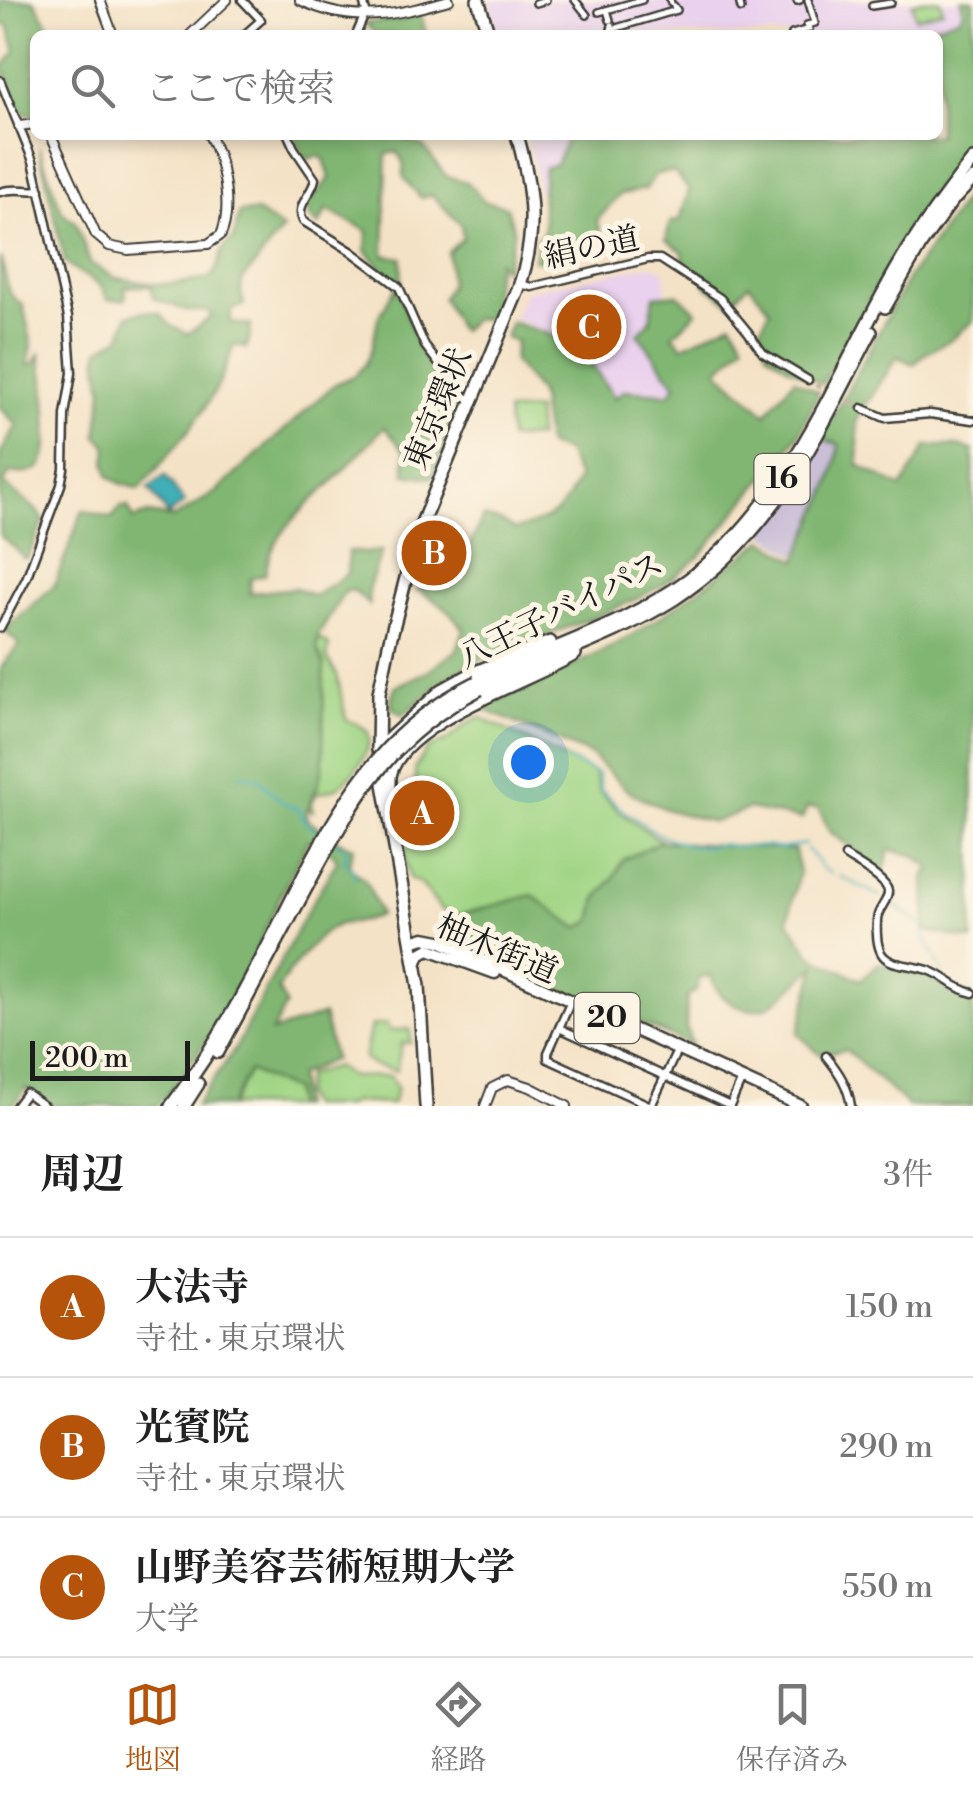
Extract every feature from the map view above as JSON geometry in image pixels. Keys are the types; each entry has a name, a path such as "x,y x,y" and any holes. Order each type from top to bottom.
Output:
{"highway":[{"path":"478,0 487,30"},
{"name":"東京環状","path":"416,966 379,754 377,712 381,678 417,536 520,284 531,241 528,170 519,140"},
{"name":"16","path":"969,175 973,158"},
{"name":"八王子バイパス","path":"168,1106 225,1026 310,872 377,770 422,726 479,685 672,600 734,551 764,518 802,462 900,279 969,175"},
{"name":"八王子バイパス","path":"615,625 698,571 740,534 768,500 795,458 905,255 969,175"},
{"name":"16","path":"379,754 403,724 442,690 538,646 615,625"},
{"name":"16","path":"404,753 431,728 457,712 563,662 615,625"},
{"path":"381,678 385,718 403,724"},
{"path":"379,754 394,760 404,753"},
{"path":"388,805 390,778 404,753"},
{"name":"八王子バイパス","path":"182,1106 232,1030 310,872"},
{"path":"416,966 426,1106"}],"main road":[{"name":"柚木街道","path":"412,942 424,938 440,941 675,1055 741,1082"},
{"name":"柚木街道","path":"412,942 433,944 795,1106"},
{"name":"20","path":"416,966 420,954 429,948 495,973"}],"street":[{"path":"100,0 111,30"},
{"path":"195,30 228,0"},
{"path":"242,0 261,20 250,30"},
{"path":"300,0 331,12 365,17 400,13 449,0"},
{"path":"358,30 366,12 363,0"},
{"path":"536,3 546,0"},
{"path":"575,0 587,15"},
{"path":"598,12 642,0"},
{"path":"738,0 741,9"},
{"path":"808,0 815,23 807,25 809,30"},
{"path":"607,10 611,27 678,10 671,3"},
{"path":"875,4 892,4"},
{"path":"0,80 33,160 65,300 72,373 61,485 26,579 0,628"},
{"path":"19,126 30,125"},
{"path":"54,140 94,232 109,246 128,250 208,244 222,235 226,219 223,172 212,140"},
{"path":"290,140 315,179 300,207 303,221 399,287 425,346 471,401"},
{"path":"0,192 17,188 40,190"},
{"name":"絹の道","path":"520,284 532,287 648,259 660,260 720,298 763,353 808,380"},
{"path":"862,408 885,418 930,414 973,420"},
{"path":"845,856 883,882 888,890 876,918 879,950 886,960 932,972 973,994"},
{"path":"570,1004 548,1058 651,1106 675,1055"},
{"path":"559,1028 730,1106 741,1082"},
{"path":"826,1056 843,1080 851,1106"},
{"path":"485,1106 492,1088 508,1080 568,1106"},
{"path":"16,1106 26,1094 44,1106"}],"shaded area":[{"path":"489,0 973,0 973,90 943,43 943,30 498,30"},
{"path":"529,140 661,140 598,177 539,191"},
{"path":"651,265 665,271 665,295 653,295 649,320 637,333 675,385 670,392 625,389 615,397 586,356 554,335 513,318 530,290"},
{"path":"821,439 839,444 837,465 829,490 799,554 795,555 762,532 797,484"}],"green space":[{"path":"0,0 34,0 51,30 30,30 30,115 22,113 3,67 16,51 8,25 0,25"},
{"path":"940,0 943,10 916,18 912,3"},
{"path":"961,0 973,0 973,136 888,266 822,384 767,352 760,329 770,309 749,284 730,303 704,284 707,279 683,261 683,252 666,240 670,222 680,220 689,190 674,172 655,174 646,189 621,194 597,220 602,235 580,248 579,256 550,263 534,259 538,237 544,233 544,168 556,164 566,140 943,140 943,30 920,30 959,18 963,12"},
{"path":"421,14 425,30 371,30 365,23"},
{"path":"295,140 407,140 423,146 446,176 467,182 484,201 507,207 514,231 505,270 498,261 493,318 474,319 460,331 442,298 450,284 448,252 463,238 461,225 432,195 421,198 404,178 403,162 397,152 387,154 384,255 402,258 401,285 366,251 368,231 326,210 319,226 309,217 307,204 330,178 324,159 307,159"},
{"path":"39,148 62,212 76,223 90,263 116,278 154,284 208,279 215,272 224,247 234,238 239,213 257,212 283,229 242,281 244,305 231,310 231,323 251,325 246,348 234,345 220,382 203,411 139,489 109,476 108,447 97,436 103,391 100,349 121,336 128,315 160,313 170,325 188,334 212,316 207,311 188,311 153,298 151,286 125,287 126,299 108,300 101,286 65,263"},
{"path":"973,187 973,321 914,364 897,357 857,419 859,465 902,488 926,446 973,450 972,940 926,931 925,877 930,867 913,855 889,850 884,872 830,832 818,808 807,808 802,819 749,809 713,822 668,810 629,792 591,755 483,709 636,633 764,540 797,561 837,460 839,444 821,439 908,278"},
{"path":"0,257 9,290 23,305 32,345 28,365 34,364 40,354 46,395 47,446 40,467 25,473 9,473 4,484 44,521 27,559 0,536 0,454 17,425 0,408"},
{"path":"396,287 420,348 461,405 432,478 405,474 405,451 384,427 291,522 274,547 265,575 251,578 250,593 296,588 314,596 347,574 348,551 382,551 368,590 369,605 353,590 344,592 318,636 317,648 324,665 323,767 306,813 307,819 338,841 354,847 351,869 366,881 380,914 332,928 306,952 278,989 286,1005 272,1032 323,1015 334,1059 298,1075 301,1106 295,1106 293,1090 249,1071 230,1106 195,1106 235,1049 337,861 333,853 309,840 234,996 197,1055 157,1106 51,1106 26,1088 13,1106 0,1106 0,669 19,644 4,630 54,586 83,510 112,518 120,507 128,507 134,519 148,514 174,518 216,492 335,384 354,376 365,365 378,318"},
{"path":"678,294 697,312 673,335 683,346 732,322 745,343 718,370 766,414 794,379 819,392 798,436 699,557 666,583 593,618 472,663 403,715 392,708 395,687 430,670 457,650 464,629 446,608 417,589 456,575 483,517 515,530 538,522 561,508 578,478 566,452 547,446 539,393 513,361 516,341 505,337 511,322 554,336 585,356 615,398 625,390 670,394 676,385 638,334 650,321 654,296"},
{"path":"536,410 538,437 509,439 507,412"},
{"path":"300,626 329,645 327,658 337,675 346,719 365,729 369,737 366,753 356,769 339,786 316,794 313,811 289,796"},
{"path":"480,717 594,773 599,790 619,811 661,841 623,860 597,899 592,922 577,928 532,895 460,915 441,910 422,885 409,878 399,826 407,797 416,796 415,768 428,749"},
{"path":"661,841 795,850 799,872 788,920 812,956 861,980 879,963 935,980 973,1003 973,1106 908,1106 846,1050 820,1054 798,1034 816,966 778,1000 758,1009 732,1004 710,976 700,977 696,991 687,996 686,1027 692,1045 470,948 454,930 460,924 459,915 532,895 578,928 592,921 597,899 623,860"},
{"path":"387,1024 389,1031 410,1029 411,1043 402,1043 396,1071 372,1065 364,1058 371,1026"},
{"path":"337,1067 351,1077 390,1076 397,1088 392,1104 309,1106 303,1095 306,1075"},
{"path":"248,1071 293,1090 295,1106 231,1106"}],"water":[{"path":"165,476 185,503 168,515 148,488"}],"waterway":[{"path":"567,760 598,774 600,789 661,836 706,847 723,844 781,849 805,844"},
{"path":"238,773 258,778 282,802 299,809 305,823 322,833"},
{"path":"337,844 347,849 344,863 353,869 355,878"},
{"path":"807,849 831,874"},
{"path":"839,876 880,896"},
{"path":"888,901 922,925 943,973"},
{"path":"886,962 922,972"},
{"path":"951,987 973,997"}],"tunnel":[{"path":"808,380 862,408"}],"place":[{"name":"山野美容芸術短期大学","path":"589,327"},
{"name":"光賓院","path":"434,553"},
{"name":"大法寺","path":"422,813"}]}
